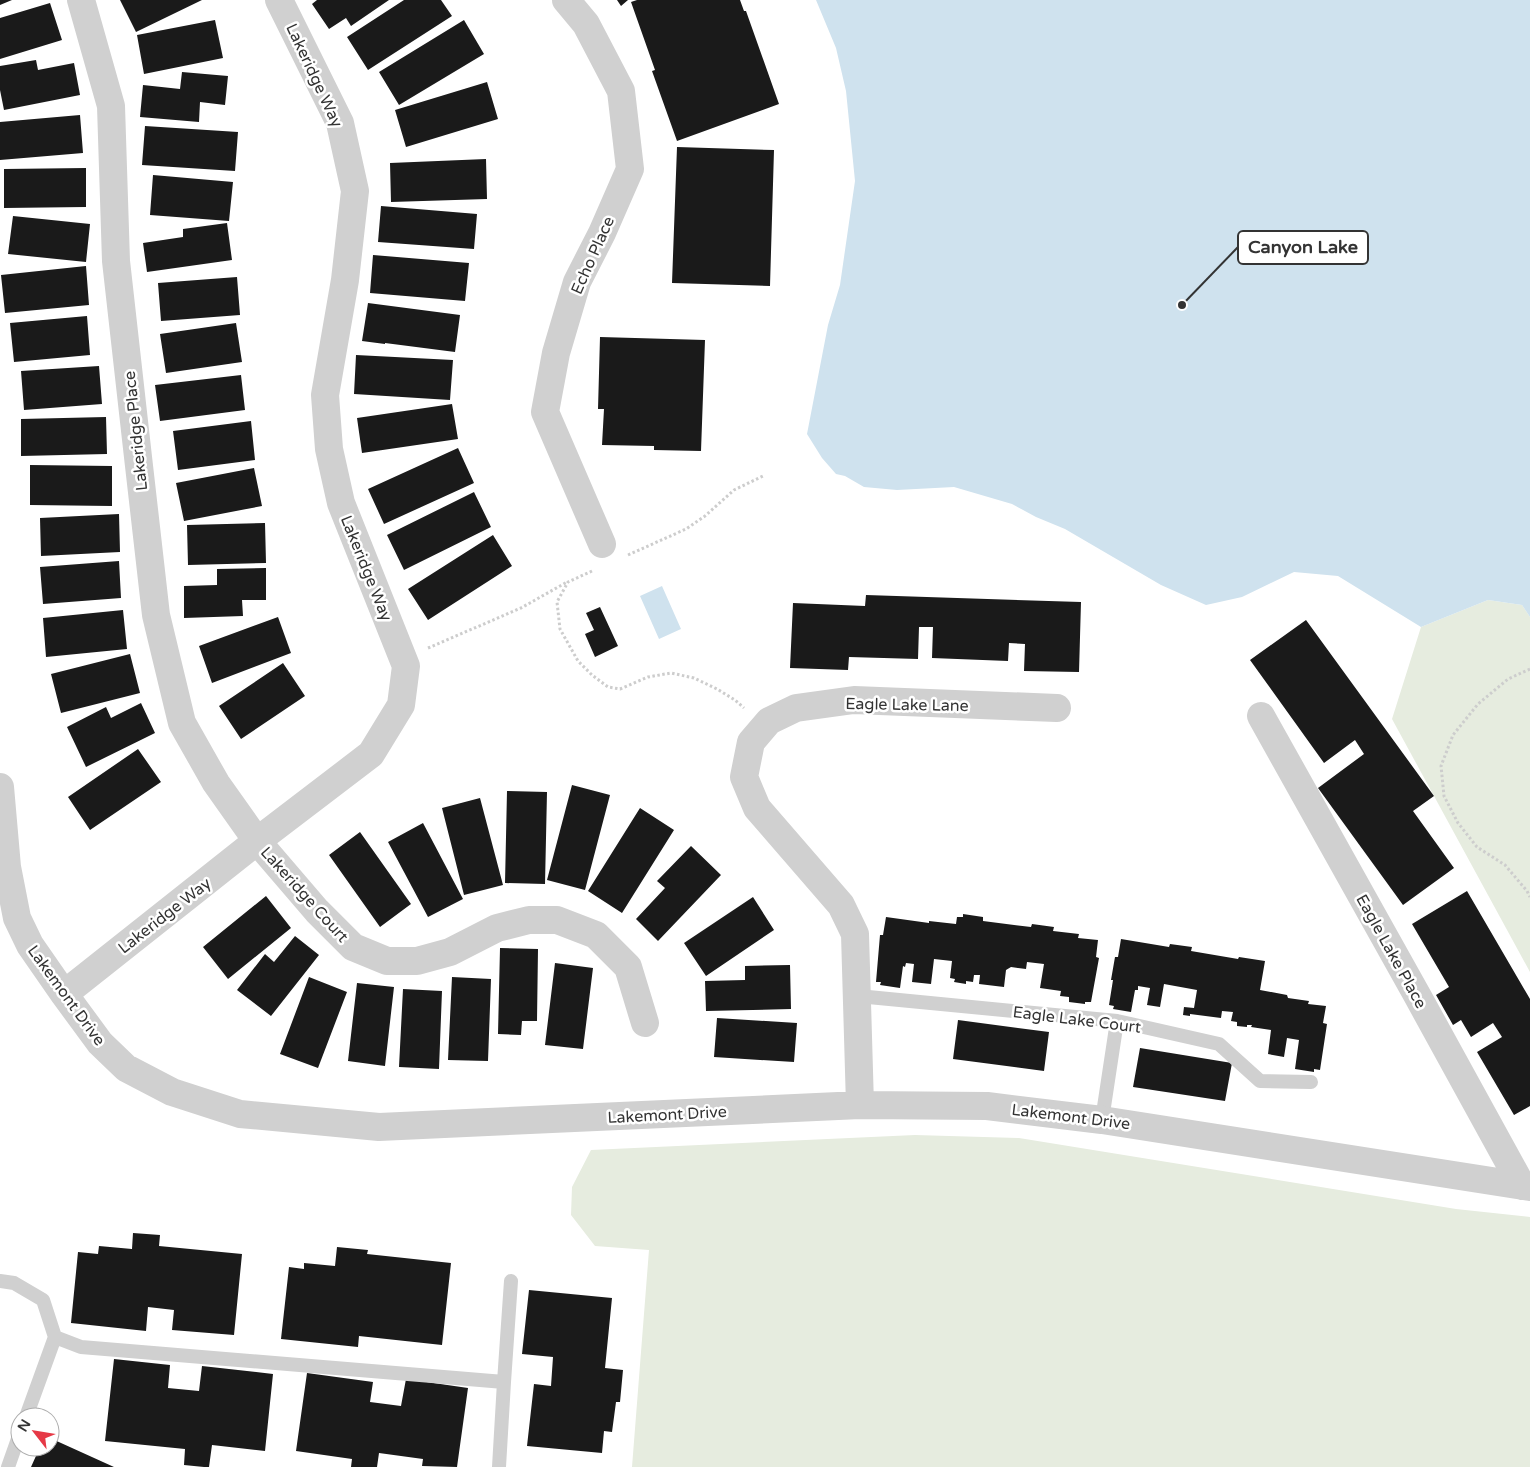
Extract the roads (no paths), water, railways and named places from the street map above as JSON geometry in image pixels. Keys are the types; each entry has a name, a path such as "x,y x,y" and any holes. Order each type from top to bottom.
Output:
{"street":[{"name":"Lakeridge Place","path":"81,0 111,106 116,261 156,615 182,723 216,783 257,841"},
{"name":"Lakeridge Way","path":"64,994 257,841 371,754 401,705 406,666 341,503 329,449 325,396 345,280 355,192 340,123 280,0"},
{"name":"Echo Place","path":"566,0 586,24 621,91 630,169 602,233 577,282 556,354 545,412 608,553"},
{"name":"Eagle Lake Lane","path":"860,1105 855,934 842,905 757,808 744,777 751,742 769,721 796,708 854,700 1057,708"},
{"name":"Eagle Lake Place","path":"1261,716 1526,1187"},
{"name":"Lakemont Drive","path":"0,787 7,867 17,918 30,945 64,994 100,1042 126,1068 172,1092 240,1114 379,1127 860,1105 987,1106 1102,1120 1526,1187"},
{"name":"Lakeridge Court","path":"257,841 318,911 353,947 387,961 417,961 450,952 497,928 529,920 557,920 596,935 628,967 645,1022"}],"lane":[{"name":"Eagle Lake Court","path":"858,996 1118,1021 1219,1044 1260,1081 1311,1082"},
{"path":"1102,1120 1118,1021"},
{"path":"0,1281 14,1283 43,1300 55,1337 30,1407"},
{"path":"499,1467 511,1281"},
{"path":"55,1337 81,1347 504,1382"}],"water":[{"path":"816,0 1530,0 1530,617 1522,605 1488,600 1421,627 1338,576 1294,572 1242,597 1206,605 1161,585 1065,529 1036,517 1012,504 954,487 897,490 864,487 845,476 836,474 822,458 807,434 828,325 840,285 855,181 846,91 836,48"},
{"path":"662,586 681,629 659,639 640,596"}],"place":[{"name":"Canyon Lake","path":"1182,305"}]}
